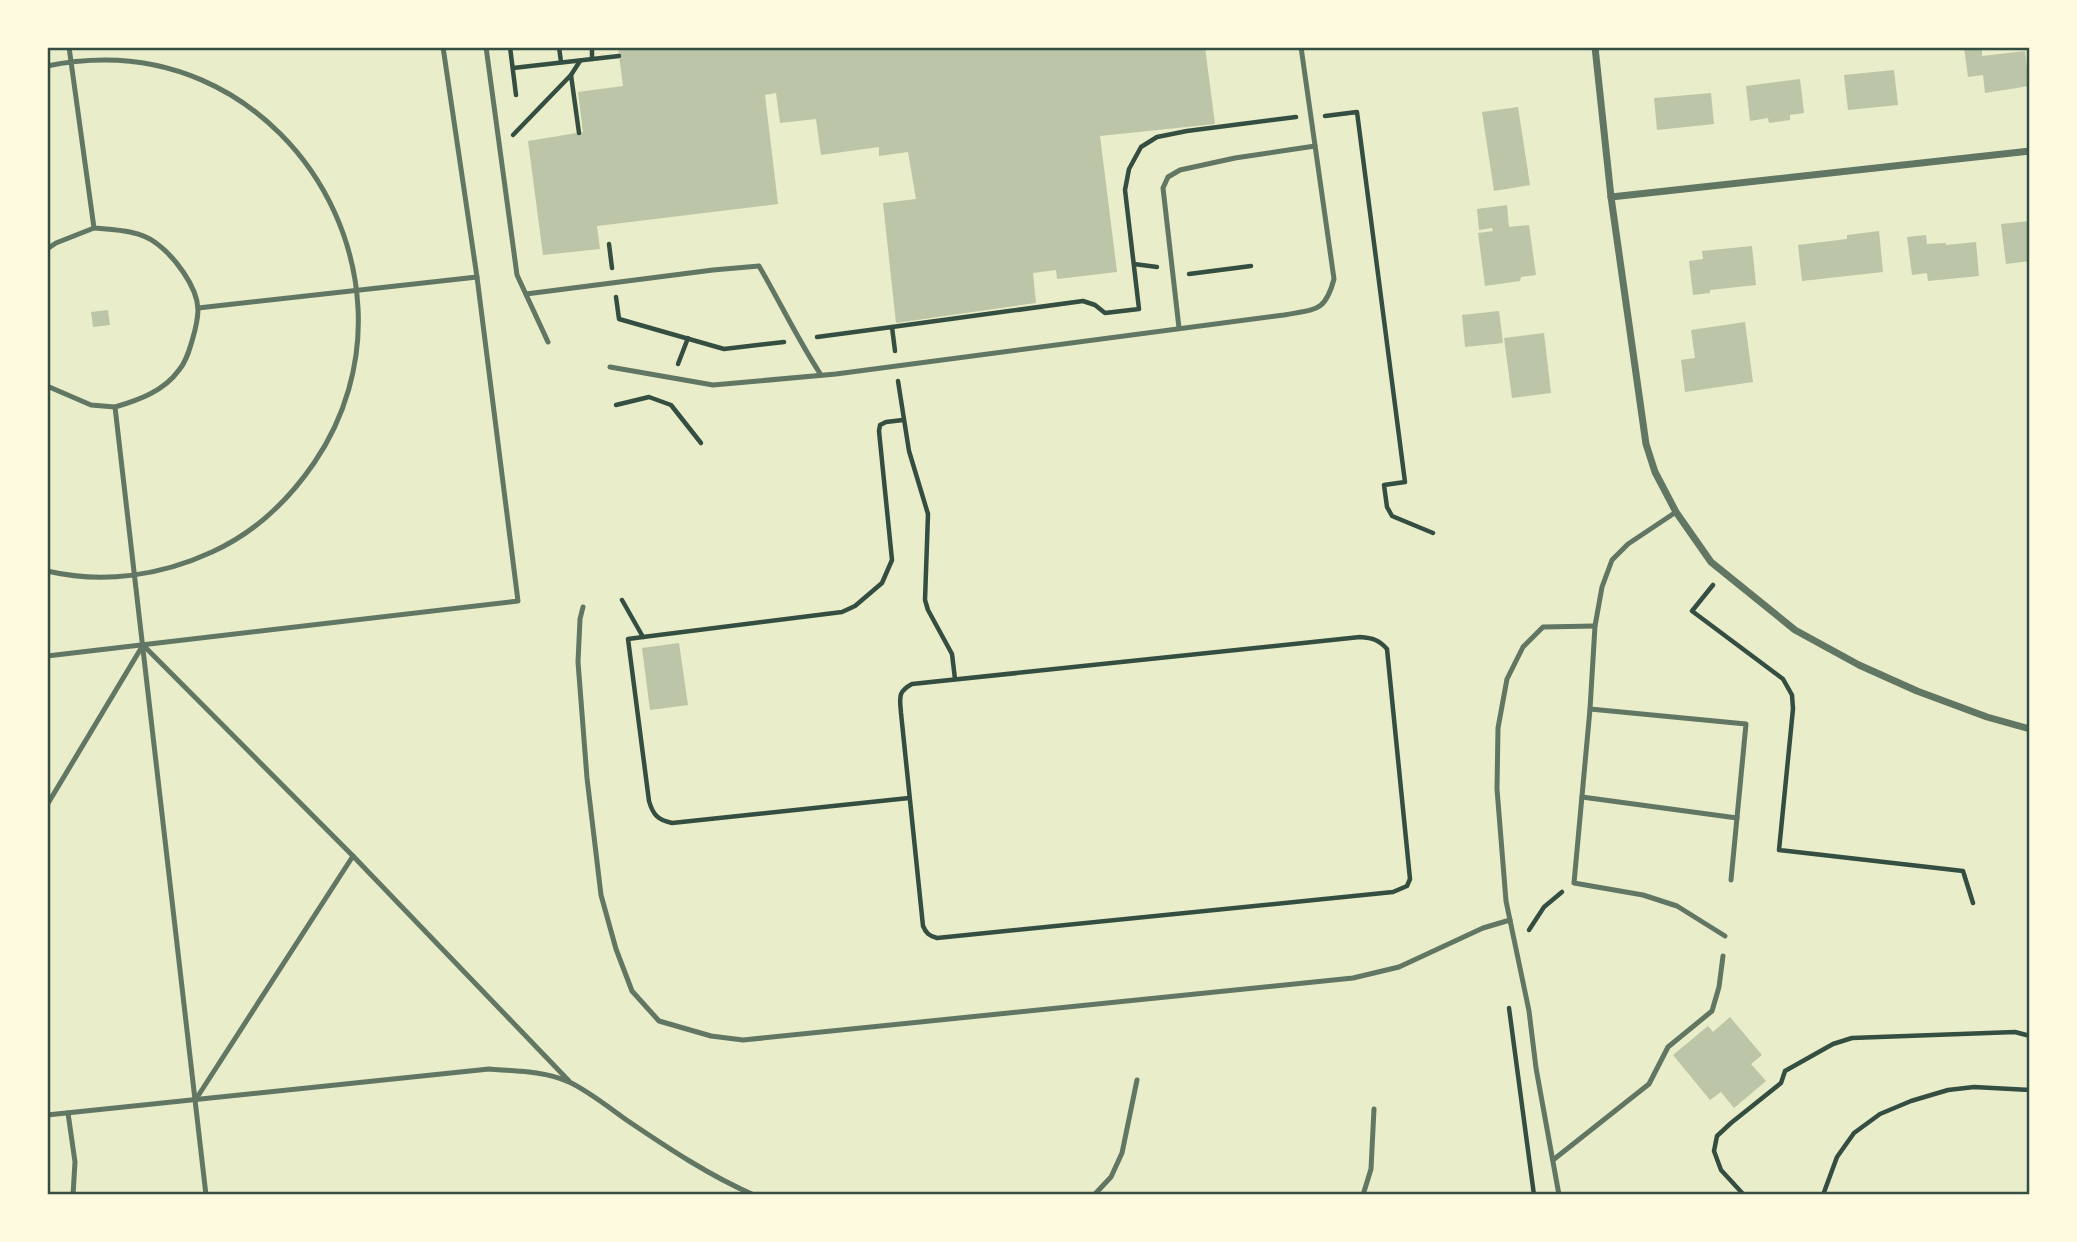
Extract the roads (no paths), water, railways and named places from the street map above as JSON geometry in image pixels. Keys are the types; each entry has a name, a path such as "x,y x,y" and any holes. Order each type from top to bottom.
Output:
{"street":[{"path":"1594,47 1611,197 1647,444 1655,472 1676,512 1712,562 1795,629 1859,665 1917,691 1987,717 2030,729"},
{"path":"1611,197 2030,151"}],"lane":[{"path":"69,47 94,228"},
{"path":"47,656 519,601 477,277 443,47"},
{"path":"486,47 517,275 548,342"},
{"path":"610,368 713,385 896,366 1315,309 1329,298 1334,279 1301,47"},
{"path":"47,66 106,60 173,70 204,81 234,97 262,117 287,139 301,157 327,194 341,224 357,290 358,335 349,391 322,453 280,506 254,527 226,546 163,570 96,578 47,571"},
{"path":"1179,328 1163,188 1168,177 1180,170 1235,158 1315,146"},
{"path":"47,249 94,228 138,234 155,242 181,268 192,288 198,308 195,331 179,372 142,400 115,407 91,405 47,386"},
{"path":"526,295 760,266 798,340 821,375"},
{"path":"198,308 477,277"},
{"path":"115,407 206,1195"},
{"path":"1676,512 1628,544 1612,560 1602,587 1595,626 1574,883 1643,895 1677,906 1725,936"},
{"path":"583,607 578,662 587,778 601,895 616,949 632,991 659,1021 711,1035 743,1040 1353,978 1399,967 1483,928 1510,920"},
{"path":"1559,1195 1519,960 1506,901 1497,789 1498,728 1507,679 1523,647 1544,627 1595,626"},
{"path":"47,805 143,645"},
{"path":"143,645 354,856 570,1082 663,1144 754,1195"},
{"path":"1590,709 1746,724 1731,880"},
{"path":"1582,797 1737,818"},
{"path":"195,1100 354,856"},
{"path":"1553,1160 1649,1084 1668,1047 1713,1011 1723,956"},
{"path":"47,1115 489,1069 548,1076 570,1082"},
{"path":"1094,1195 1111,1177 1122,1153 1137,1080"},
{"path":"1363,1195 1371,1169 1374,1109"},
{"path":"68,1113 75,1162 73,1195"}]}
